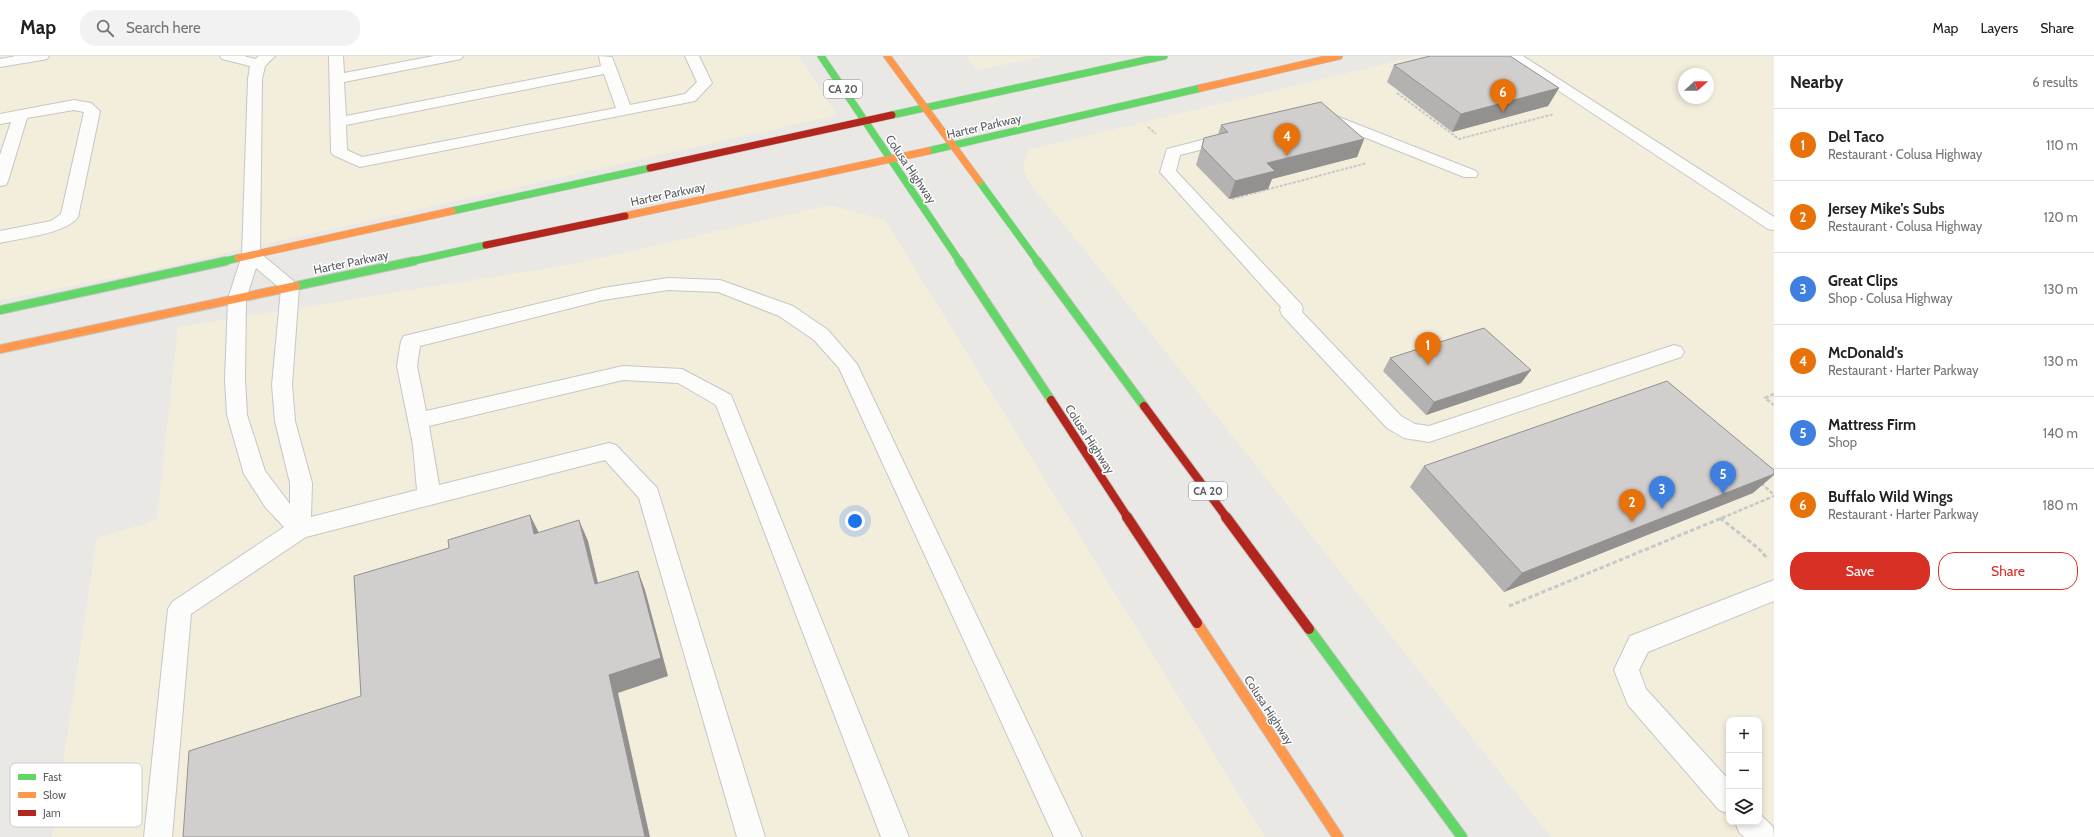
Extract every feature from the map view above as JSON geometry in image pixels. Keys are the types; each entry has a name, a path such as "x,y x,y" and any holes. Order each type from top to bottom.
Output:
{"main road":[{"name":"Colusa Highway","path":"821,56 891,159 1338,837"},
{"name":"CA 20","path":"887,56 1462,837"},
{"path":"0,310 1164,56"},
{"name":"Harter Parkway","path":"0,349 891,159 1340,56"}],"lane":[{"path":"227,56 264,60 255,79 251,255 237,299 237,415 255,474 274,502 300,529"},
{"path":"336,56 339,152 360,162 690,98 705,83 692,56"},
{"path":"337,79 456,56"},
{"path":"1513,56 1774,225"},
{"path":"0,63 35,57"},
{"path":"339,122 607,63 625,110"},
{"path":"0,119 74,105 86,106 92,111 69,217 56,225 0,237"},
{"path":"1308,118 1323,114 1470,174"},
{"path":"0,181 20,116"},
{"path":"1246,134 1173,152 1168,172 1294,309 1289,310 1394,422 1411,432 1429,434 1674,352"},
{"path":"251,255 290,287 282,385 285,421 302,483 300,529"},
{"path":"429,496 418,421 407,366 411,341 603,294 668,284 720,286 786,311 822,335 847,364 1068,837"},
{"path":"418,421 623,373 682,376 724,400 895,837"},
{"path":"158,837 180,609 300,529 610,451 649,494 751,837"},
{"path":"1726,797 1637,697 1626,670 1638,644 1774,590"},
{"path":"1752,825 1763,837"}],"path":[{"path":"1397,93 1459,139 1559,113"},
{"path":"1147,125 1168,146 1177,151"},
{"path":"1227,201 1371,162"},
{"path":"1774,394 1764,398 1774,405"},
{"path":"1509,606 1774,495 1756,480"},
{"path":"1720,518 1758,548 1769,560"}],"shaded area":[{"path":"0,56 799,56 837,115 133,274 0,300"},
{"path":"966,56 1045,56 977,70"},
{"path":"1417,56 1774,56 1774,837 1551,837 1095,263 1028,181 1023,167 1028,150"},
{"path":"830,205 885,220 1265,837 52,837 54,827 142,827 142,763 63,763 97,538 157,520 178,327 578,263"}],"building":[{"path":"1430,56 1510,56 1559,88 1461,114 1394,65"},
{"path":"1321,102 1364,139 1267,163 1275,171 1235,181 1202,147 1204,138 1228,132 1221,125"},
{"path":"1484,328 1531,370 1434,402 1390,358"},
{"path":"1667,381 1774,470 1774,474 1522,573 1424,466"},
{"path":"530,515 534,534 579,520 595,584 638,571 661,658 609,675 645,837 183,837 189,751 361,696 354,576 449,548 448,540"}],"traffic: fast":[{"path":"821,56 909,185 1051,400"},
{"path":"892,115 1164,56"},
{"path":"928,151 1201,88"},
{"path":"452,211 650,168"},
{"path":"979,181 1144,406"},
{"path":"296,286 486,245"},
{"path":"0,310 238,258"},
{"path":"1309,629 1462,837"}],"traffic: slow":[{"path":"887,56 979,181"},
{"path":"1201,88 1339,56"},
{"path":"625,216 928,151"},
{"path":"238,258 452,211"},
{"path":"0,349 296,286"},
{"path":"1197,623 1338,837"}],"traffic: jam":[{"path":"650,168 892,115"},
{"path":"486,245 625,216"},
{"path":"1051,400 1197,623"},
{"path":"1144,406 1309,629"}],"place":[{"name":"Buffalo Wild Wings","path":"1503,112"},
{"name":"McDonald's","path":"1287,156"},
{"name":"Del Taco","path":"1428,365"},
{"name":"Mattress Firm","path":"1723,494"},
{"name":"Great Clips","path":"1662,509"},
{"name":"Jersey Mike's Subs","path":"1632,522"}]}
